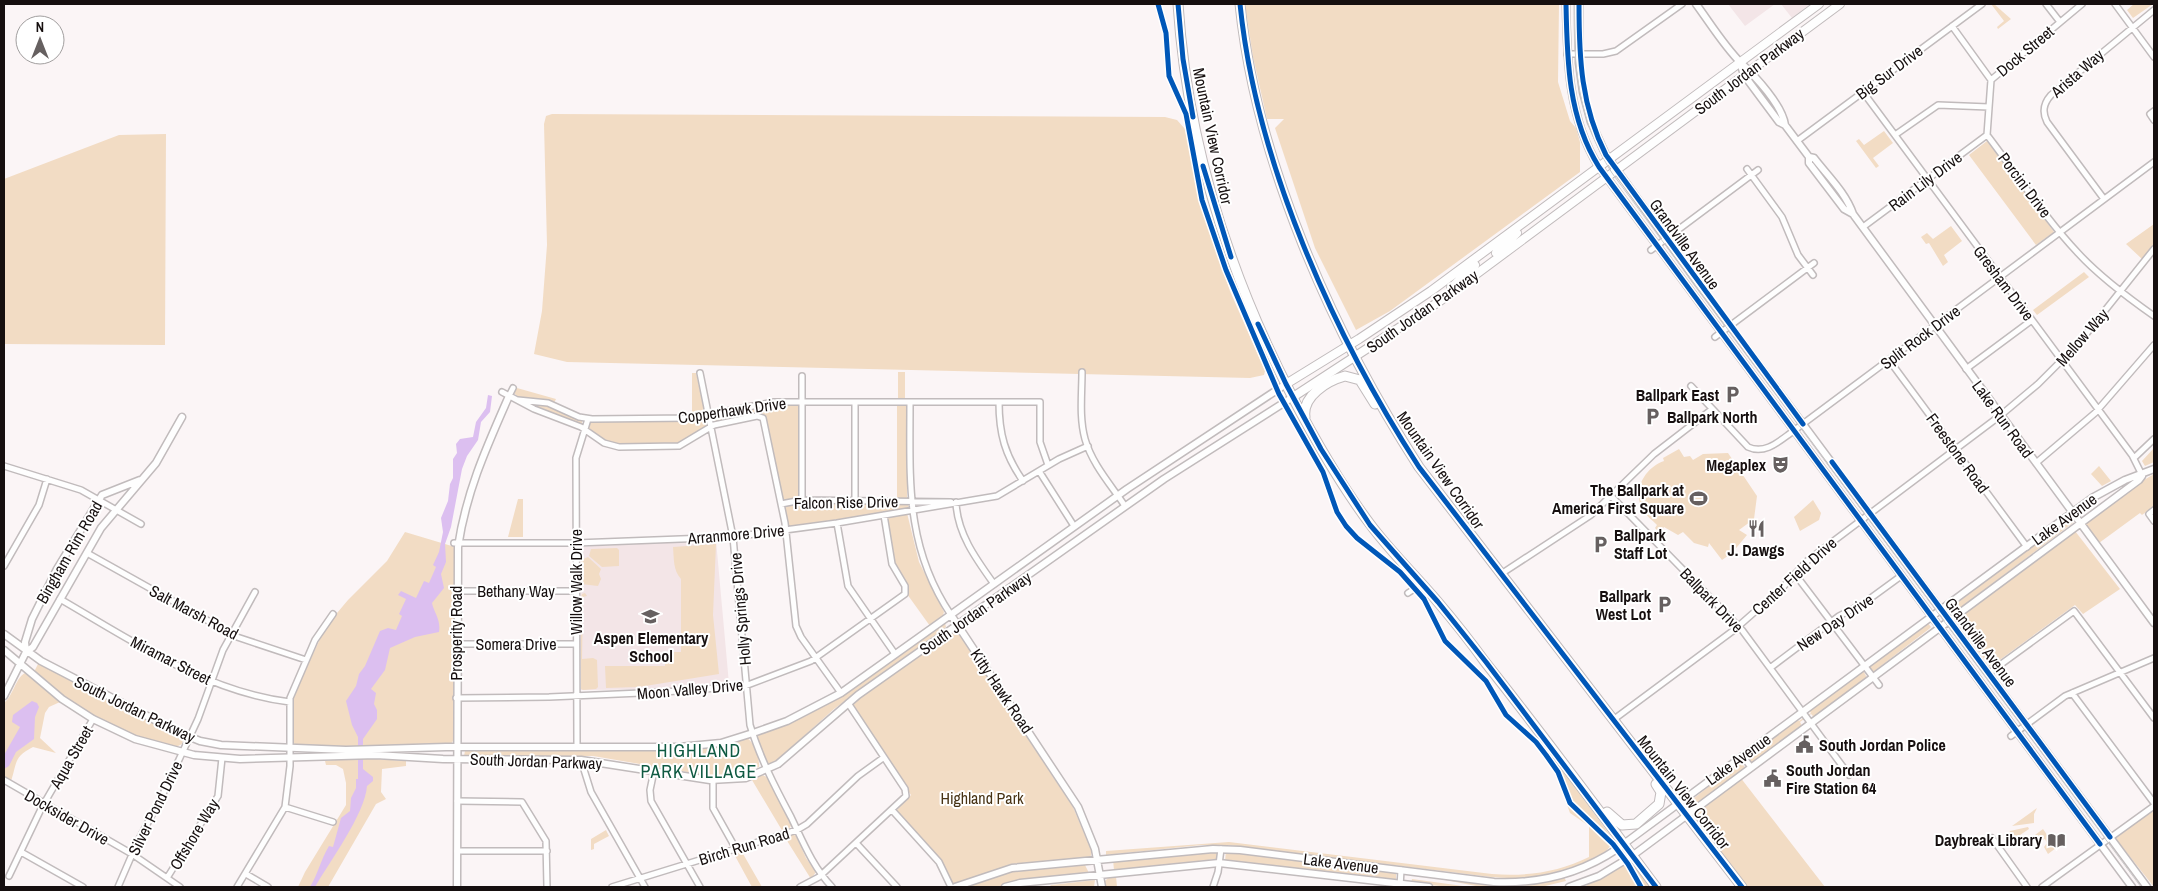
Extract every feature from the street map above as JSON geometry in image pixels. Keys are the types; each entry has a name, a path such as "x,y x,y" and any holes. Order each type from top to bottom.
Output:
{"highway":[{"name":"Mountain View Corridor","path":"1178,4 1183,58 1193,120 1215,209 1246,297 1286,384 1309,428 1338,478 1370,525 1422,584 1567,768 1656,887"},
{"name":"Mountain View Corridor","path":"1240,4 1249,61 1273,157 1313,269 1387,417 1419,467 1742,887"},
{"path":"1309,428 1304,411 1308,399 1345,376 1360,380 1387,417"},
{"path":"1567,768 1614,820 1622,825 1636,824 1659,804 1661,796 1658,787 1603,714 1583,681"}],"main road":[{"name":"South Jordan Parkway","path":"1293,397 1440,301 1530,219 1819,4"},
{"name":"South Jordan Parkway","path":"1286,384 1485,260 1616,170 1840,4"}],"street":[{"name":"Grandville Avenue","path":"1566,4 1567,54 1571,90 1586,143 1599,167 1654,248 1718,335 1794,431 2132,887"},
{"name":"Grandville Avenue","path":"1578,4 1579,54 1586,103 1595,131 1609,160 2147,887"},
{"path":"1567,54 1602,54 1618,50 1682,4"},
{"name":"Lake Run Road","path":"1696,4 1740,62 1779,122 1785,125 1809,157 1809,163 1844,209 1853,214 1863,227 2154,623"},
{"name":"Big Sur Drive","path":"1797,141 1982,4"},
{"path":"2046,4 2060,22"},
{"name":"Dock Street","path":"1991,80 2082,4"},
{"path":"2115,4 2154,57"},
{"name":"Arista Way","path":"2104,199 2047,122 2044,108 2051,95 2154,10"},
{"path":"1952,26 1991,80 1987,135"},
{"name":"Gresham Drive","path":"1863,92 2134,458 2142,476"},
{"path":"1895,135 1938,105 1989,107"},
{"path":"2154,111 2150,114 2154,120"},
{"name":"Rain Lily Drive","path":"1863,227 1987,135"},
{"name":"Porcini Drive","path":"1987,135 2060,232 2086,262 2120,291 2154,316"},
{"name":"Split Rock Drive","path":"1691,386 1711,410 1745,444 1754,449 1769,447 1794,431 2154,162"},
{"path":"1747,170 1782,217 1798,255 1813,275"},
{"path":"1654,248 1758,170"},
{"path":"1704,202 1708,208"},
{"name":"Mellow Way","path":"2000,415 2062,361 2154,249"},
{"path":"1718,335 1814,263"},
{"path":"1966,369 2032,320"},
{"path":"2036,463 2098,409 2154,345"},
{"name":"Freestone Road","path":"1889,360 2027,546"},
{"path":"1082,372 1082,420 1088,446 1094,460 1125,506"},
{"name":"Holly Springs Drive","path":"700,373 733,537 745,686 752,733 767,770 797,830 821,875 832,887"},
{"path":"802,376 802,500"},
{"name":"South Jordan Parkway","path":"376,753 456,747 706,745 752,733 787,721 841,693 1074,526 1286,384"},
{"name":"Prosperity Road","path":"457,887 457,543 472,481 513,388"},
{"name":"Copperhawk Drive","path":"502,392 534,409 584,429 601,441 615,446 672,447 689,442 711,426 757,416 761,417 764,421 781,504"},
{"name":"South Jordan Parkway","path":"4,650 62,699 92,719 135,739 182,753 222,758 290,759 347,753 376,753 457,759 581,760 713,780 746,778 767,770 782,761 848,703 1196,457 1293,397"},
{"name":"Copperhawk Drive","path":"518,400 548,403 588,419 684,419 770,402 1040,402 1040,442 1048,465"},
{"path":"855,402 855,500"},
{"name":"Kitty Hawk Road","path":"910,402 910,501 923,561 936,592 1073,800 1089,832 1097,859 1102,887"},
{"path":"999,402 999,427 1003,446 1023,481"},
{"path":"1501,574 1582,522 1658,450 1711,410"},
{"name":"Bingham Rim Road","path":"26,652 34,647 86,553 116,509 161,456 184,414"},
{"name":"Center Field Drive","path":"1613,720 1738,626 1783,588 1807,561 2000,415"},
{"name":"Willow Walk Drive","path":"577,746 576,458 588,419"},
{"path":"2134,458 2154,439"},
{"name":"Arranmore Drive","path":"457,543 576,543 733,537 837,523 997,496 1048,465 1088,446"},
{"path":"4,466 81,490 141,524"},
{"name":"Lake Avenue","path":"955,887 1007,869 1097,859 1221,849 1494,882 1536,881 1581,868 1609,854 2072,512 2108,488 2142,476 2154,469"},
{"path":"1039,471 1074,526"},
{"name":"Lake Avenue","path":"1569,887 1580,886 1632,856 2142,476"},
{"name":"Bingham Rim Road","path":"4,696 26,652 25,642 32,619 58,569 99,499 107,491 144,478"},
{"path":"4,566 39,505 47,479"},
{"name":"Ballpark Drive","path":"1611,496 1738,626 1849,775"},
{"name":"Falcon Rise Drive","path":"781,504 802,500 910,501"},
{"name":"Arranmore Drive","path":"910,501 956,502"},
{"path":"956,502 962,533 977,560 994,584"},
{"path":"781,504 786,530 795,622 799,632 841,693"},
{"path":"2154,510 2149,514 2154,521"},
{"name":"Moon Valley Drive","path":"456,698 576,696 745,686 816,658 904,596 906,591 892,564 884,515"},
{"path":"837,523 846,582 896,654"},
{"name":"Salt Marsh Road","path":"86,553 232,634 306,660"},
{"path":"1795,574 1879,685"},
{"name":"New Day Drive","path":"1770,668 1832,622 1864,603 1901,576"},
{"path":"1408,594 1422,584"},
{"name":"Bethany Way","path":"457,591 576,591"},
{"name":"Silver Pond Drive","path":"118,887 132,854 190,737 221,655 254,592"},
{"name":"Miramar Street","path":"60,598 212,682 263,698 290,702"},
{"path":"1989,673 2074,611 2154,718"},
{"path":"237,887 285,807 290,759 290,702 306,660 333,614"},
{"name":"South Jordan Parkway","path":"4,634 26,652 190,737 227,746 290,747 347,753"},
{"name":"Somera Drive","path":"457,644 576,644"},
{"path":"2011,736 2072,693 2154,658"},
{"path":"2042,887 2154,804 2072,693"},
{"path":"800,887 821,875 892,810 906,794 905,789 848,703"},
{"name":"Aqua Street","path":"9,876 44,804 92,719"},
{"path":"1742,756 1750,767"},
{"name":"Offshore Way","path":"168,878 218,796 222,758"},
{"name":"Birch Run Road","path":"612,887 797,830 807,824 858,776 884,758"},
{"path":"581,760 591,792 645,887"},
{"path":"654,771 650,790 651,801 700,887"},
{"path":"713,780 712,805 736,849"},
{"name":"Docksider Drive","path":"6,781 132,854 180,887"},
{"path":"457,801 522,802 546,841 547,887"},
{"path":"285,807 333,822"},
{"path":"892,810 939,862 951,887"},
{"path":"1992,838 2027,887"},
{"path":"856,843 897,887"},
{"path":"1213,887 1220,863 1221,849"},
{"path":"457,851 547,851"},
{"path":"21,852 83,887"},
{"name":"Lake Avenue","path":"1005,887 1020,883 1100,874 1220,863 1400,886 1429,887"},
{"path":"1400,886 1401,870"},
{"path":"246,874 268,887"}],"shaded area":[{"path":"1728,4 1775,4 1745,26"},
{"path":"1781,4 1810,4 1792,18"},
{"path":"488,395 492,396 490,412 481,422 478,440 467,456 462,469 451,527 445,544 446,562 441,574 444,588 432,603 438,620 439,632 415,637 390,648 385,670 371,689 376,693 374,704 377,710 377,719 363,739 363,769 373,777 373,781 367,786 360,810 346,837 315,887 310,887 329,846 333,847 341,818 350,811 351,798 356,788 356,779 358,779 358,737 352,725 346,701 356,686 359,674 365,666 380,631 388,628 396,630 402,616 399,614 406,599 398,595 401,591 416,598 424,581 429,583 436,567 433,565 439,552 443,532 441,518 448,501 450,484 453,478 453,459 457,453 456,444 460,439 473,437 476,422 486,408"},
{"name":"Aspen Elementary School","path":"716,540 729,684 686,689 581,690 578,550 580,547"},
{"path":"32,701 37,703 39,707 35,717 34,739 16,752 9,766 4,769 4,755 20,727 12,722 13,715"}],"green space":[{"path":"1245,4 1559,4 1558,82 1570,121 1576,128 1580,142 1580,172 1390,311 1356,330 1315,248 1275,128 1284,119 1267,119 1253,57"},
{"path":"1991,4 1994,4 2011,19 1998,29 1997,27 2004,21"},
{"path":"2134,4 2153,4 2133,18 2127,10"},
{"path":"552,114 1165,117 1177,120 1185,129 1201,205 1230,291 1265,371 1264,375 1250,378 567,362 534,354 542,311 547,245 544,124 546,116"},
{"path":"1884,131 1893,143 1873,158 1879,166 1876,168 1856,141 1859,139 1864,145"},
{"path":"166,134 165,345 4,344 4,179 119,135"},
{"path":"1987,141 2054,232 2036,245 1969,155"},
{"path":"2154,224 2154,245 2142,259 2126,244"},
{"path":"1951,226 1962,241 1944,255 1948,262 1943,266 1929,243 1926,244 1921,237 1927,233 1933,239"},
{"path":"2084,272 2089,277 2037,315 2033,310"},
{"path":"898,372 905,372 905,400 898,400"},
{"path":"692,373 696,373 704,409 701,414 692,416"},
{"path":"517,388 556,399 554,403 518,397 514,393"},
{"path":"526,403 546,404 582,419 582,424"},
{"path":"770,404 796,404 800,408 800,498 786,501 782,499 764,417 712,422 713,416"},
{"path":"897,404 907,405 907,499 897,499"},
{"path":"703,417 706,426 676,444 620,445 608,442 588,429 591,421"},
{"path":"2154,448 2154,462 2145,466 2142,461"},
{"name":"The Ballpark at America First Square","path":"1679,449 1684,457 1690,456 1693,460 1703,454 1728,453 1757,496 1754,519 1739,530 1747,535 1732,553 1722,560 1709,543 1708,547 1694,543 1683,532 1678,535 1664,527 1660,533 1655,528 1657,525 1643,511 1639,496 1642,481 1651,469 1664,461 1663,458"},
{"path":"2099,466 2111,481 2102,486 2091,474"},
{"path":"2154,474 2154,506 2142,515 2140,513 2099,543 2085,523 2129,489"},
{"path":"518,499 523,499 523,537 508,537"},
{"path":"1813,500 1821,513 1819,520 1800,531 1794,517"},
{"path":"799,502 908,503 909,508 789,527 785,506"},
{"path":"907,513 919,562 944,612 942,618 930,626 907,594 907,586 894,566 886,520 890,516"},
{"path":"2071,516 2074,522 1952,614 1949,609"},
{"path":"2075,531 2120,589 2083,614 2075,605 1990,667 1954,619"},
{"path":"405,532 455,547 453,741 451,744 376,749 376,759 406,761 406,766 382,769 381,792 386,799 376,804 328,887 298,887 305,872 346,805 346,783 343,769 336,765 326,765 325,761 346,759 346,748 295,745 293,741 293,697 326,626 348,600 387,561"},
{"path":"716,544 713,615 719,674 639,687 606,688 605,666 665,666 666,652 681,652 681,579 675,568 673,547"},
{"path":"617,548 619,550 619,566 602,567 589,556 591,549"},
{"path":"588,557 601,569 599,574 601,579 598,586 581,584 581,560"},
{"path":"585,593 587,596 583,597 582,659 593,658 597,660 598,687 596,689 583,690 581,689 581,597"},
{"path":"1927,622 1931,627 1929,629 1873,672 1869,666"},
{"path":"945,623 946,627 834,709 775,762 766,763 757,736 824,706"},
{"name":"Highland Park","path":"951,632 959,634 1073,807 1092,852 1090,858 1011,864 955,885 952,883 940,858 896,811 911,795 853,708 853,703"},
{"path":"38,664 181,736 182,744 176,747 147,740 104,723 68,699 34,672"},
{"path":"1863,670 1867,678 1814,717 1811,714 1800,722 1802,726 1751,763 1747,755 1811,713 1809,710"},
{"path":"25,673 60,702 49,707 45,713 40,738 56,753 33,747 22,754 17,761 11,781 4,778 4,703 10,696 19,678"},
{"path":"747,738 756,751 759,767 736,775 716,777 593,756 464,756 465,751 705,748"},
{"path":"1740,762 1746,768 1693,807 1689,802"},
{"path":"1558,763 1612,838 1610,846 1603,854 1592,860 1539,876 1520,878 1491,877 1229,845 1202,845 1106,855 1106,851 1229,842 1492,874 1517,875 1554,870 1589,857 1589,826 1570,813 1553,767"},
{"path":"762,775 767,777 791,825 789,830 783,832 752,780"},
{"path":"1740,777 1825,887 1745,887 1698,822 1696,815 1699,810"},
{"path":"2037,808 2034,814 2034,823 2012,826"},
{"path":"2154,810 2154,887 2115,838"},
{"path":"2028,827 2029,829 2005,845 2004,843 2010,831"},
{"path":"2043,829 2056,848 2048,854 2044,847 2047,843 2045,839 2039,841 2035,835"},
{"path":"606,830 609,836 594,844 594,849 591,850 591,839"},
{"path":"791,833 796,836 806,858 816,872 811,879 784,836"},
{"path":"1226,851 1396,872 1396,880 1225,861"},
{"path":"742,852 762,887 752,887 734,854"},
{"path":"1218,852 1217,859 1114,870 1113,860"},
{"path":"1084,863 1089,873 1009,884 1001,887 960,887 1008,870"},
{"path":"1625,864 1639,887 1585,887 1588,884"},
{"path":"1630,864 1634,865 1651,887 1642,887"},
{"path":"1420,875 1498,884 1564,877 1566,881 1541,887 1481,887"},
{"path":"1116,876 1117,887 1105,887 1105,881 1109,877"},
{"path":"1412,879 1463,886 1449,887 1411,883"},
{"path":"1095,880 1094,887 1049,887 1051,885"}],"tram line":[{"path":"1574,4 1575,49 1580,92 1591,132 1600,153 1612,173 2141,887"}],"cycle path":[{"path":"1158,4 1166,33 1169,76 1186,114 1202,200 1226,270 1279,394 1323,472 1337,512 1357,538 1400,572 1424,599 1445,641 1486,681 1506,715 1536,742 1558,772 1570,803 1613,844 1628,864 1641,887"},
{"path":"1178,4 1183,59 1193,117"},
{"path":"1240,4 1249,64 1263,124 1281,185 1303,245 1329,304 1357,361 1387,415 1419,467 1742,887"},
{"path":"1566,4 1567,46 1575,109 1581,129 1599,167 2100,844"},
{"path":"1579,4 1581,63 1586,100 1606,155 1803,424"},
{"path":"1203,166 1231,257"},
{"path":"1258,324 1286,384 1321,449 1370,525 1438,602 1486,662 1656,887"},
{"path":"1832,462 2110,837"}],"place":[{"name":"Ballpark East","path":"1733,395"},
{"name":"Ballpark North","path":"1653,417"},
{"name":"Megaplex","path":"1780,465"},
{"name":"The Ballpark at America First Square","path":"1698,499"},
{"name":"J. Dawgs","path":"1756,528"},
{"name":"Ballpark Staff Lot","path":"1600,544"},
{"name":"Ballpark West Lot","path":"1665,605"},
{"name":"Aspen Elementary School","path":"651,617"},
{"name":"South Jordan Police","path":"1805,745"},
{"name":"South Jordan Fire Station 64","path":"1772,779"},
{"name":"Daybreak Library","path":"2056,840"}],"district":[{"name":"HIGHLAND PARK VILLAGE","path":"699,760"}]}
